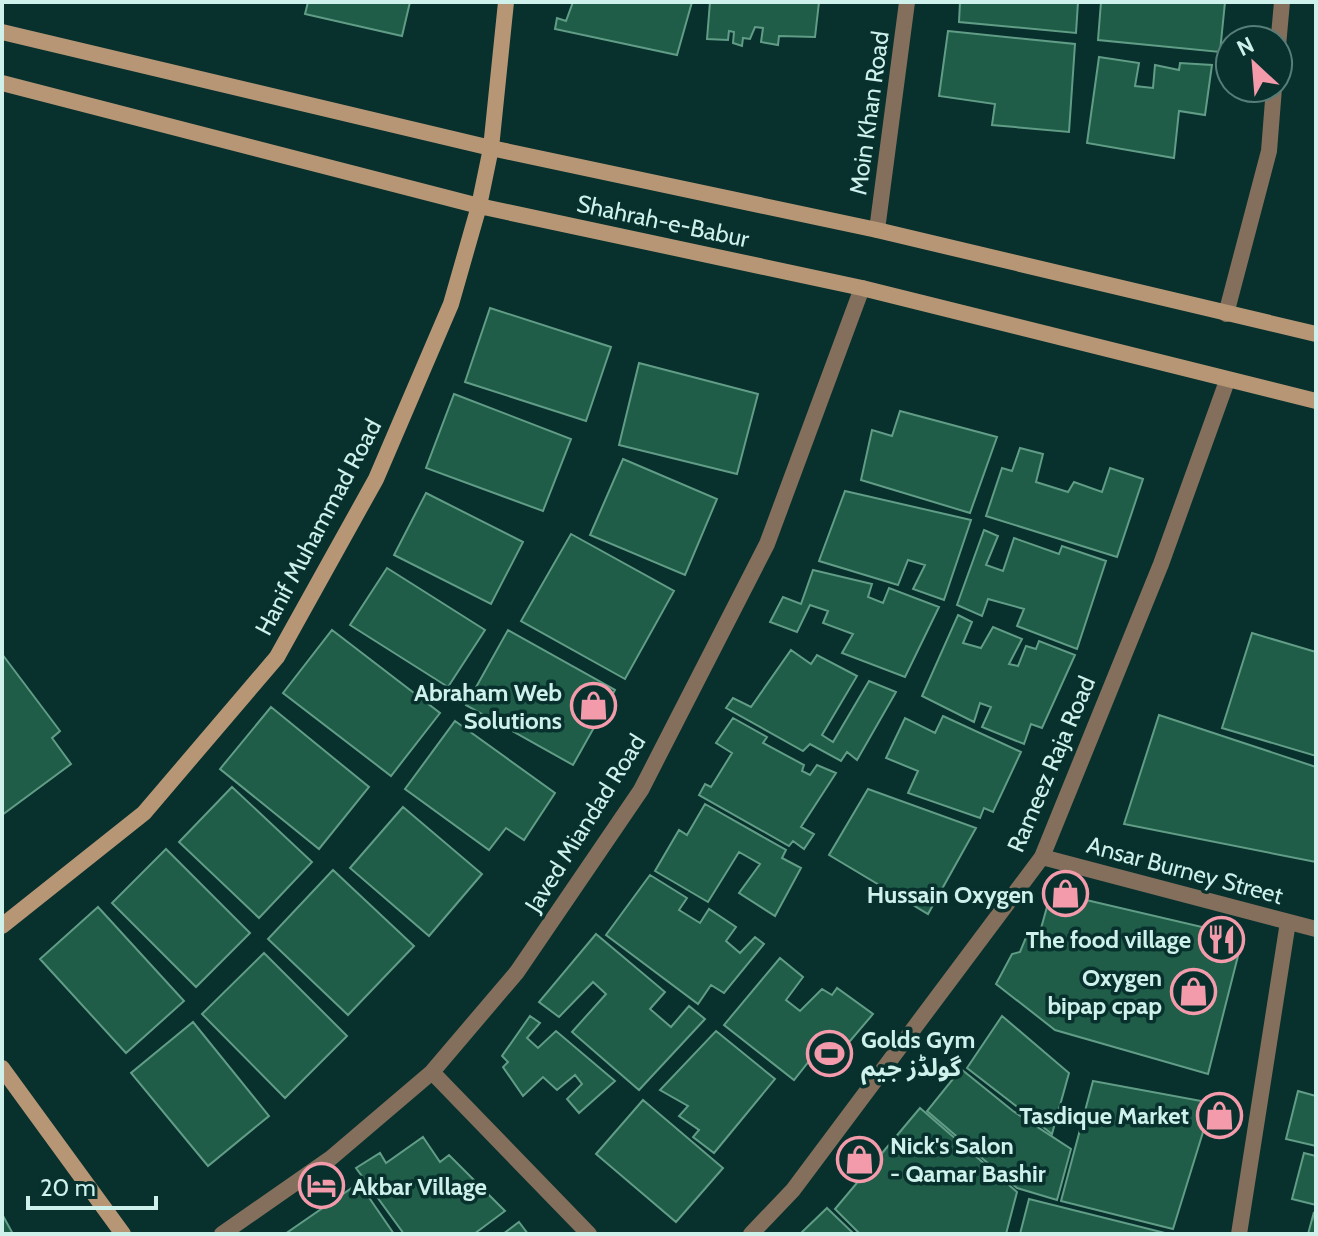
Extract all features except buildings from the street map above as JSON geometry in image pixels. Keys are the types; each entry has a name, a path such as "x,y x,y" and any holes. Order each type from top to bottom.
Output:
{"main road":[{"name":"Hanif Muhammad Road","path":"2,926 144,813 277,657 376,479 451,304 479,206 491,148 506,2"},
{"name":"Shahrah-e-Babur","path":"2,32 491,148 877,230 1316,334"},
{"name":"Shahrah-e-Babur","path":"2,83 479,206 862,288 1316,401"},
{"path":"2,1068 123,1234"}],"street":[{"name":"Moin Khan Road","path":"877,230 907,2"},
{"path":"1280,24 1282,2"},
{"path":"1226,314 1269,151 1273,104"},
{"name":"Javed Miandad Road","path":"222,1234 331,1158 432,1072 517,972 641,790 767,544 862,288"},
{"name":"Rameez Raja Road","path":"751,1234 793,1190 1042,857 1161,564 1227,381"},
{"name":"Ansar Burney Street","path":"1042,857 1316,929"},
{"path":"1239,1234 1288,922"},
{"path":"432,1072 589,1234"}],"place":[{"name":"Abraham Web Solutions","path":"593,706"},
{"name":"Hussain Oxygen","path":"1065,894"},
{"name":"The food village","path":"1222,939"},
{"name":"Oxygen bipap cpap","path":"1193,991"},
{"name":"Golds Gym گولڈز جیم","path":"830,1053"},
{"name":"Tasdique Market","path":"1220,1115"},
{"name":"Nick's Salon - Qamar Bashir","path":"859,1159"},
{"name":"Akbar Village","path":"321,1186"}]}
